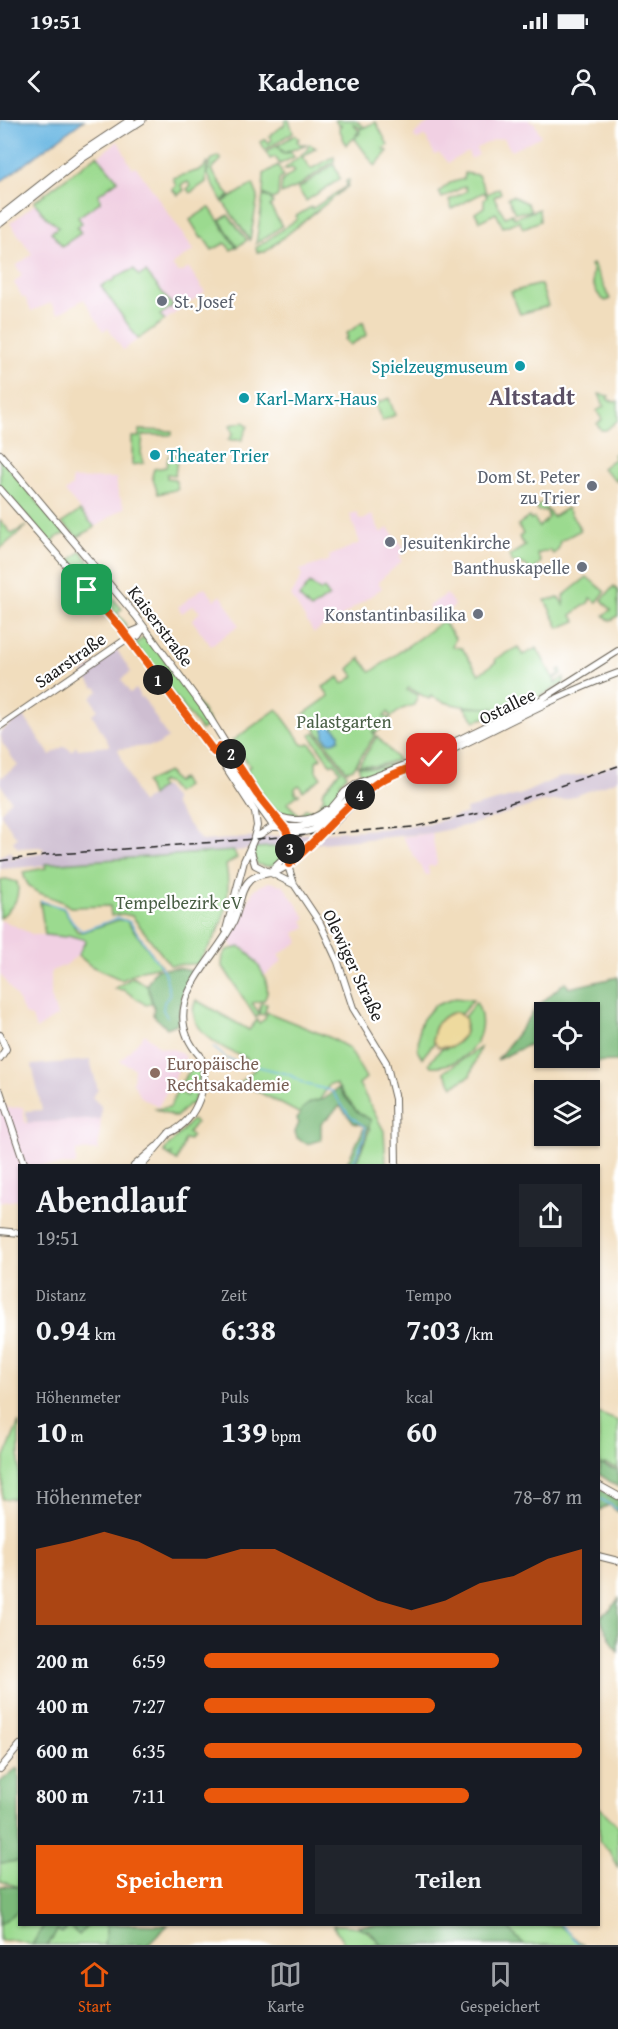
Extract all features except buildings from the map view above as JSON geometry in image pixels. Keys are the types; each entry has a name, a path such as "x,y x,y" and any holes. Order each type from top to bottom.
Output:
{"main road":[{"path":"2,220 9,210 80,154 131,120"},
{"path":"2,220 82,158 142,120"},
{"name":"Kaiserstraße","path":"0,454 144,627 205,710 261,800 284,826"},
{"path":"0,489 128,638 271,823"},
{"name":"Saarstraße","path":"0,726 128,638 138,636 144,627"},
{"path":"276,816 293,821 314,818 358,783 413,762 511,715 550,695 618,651"},
{"name":"Ostallee","path":"376,783 416,767 580,687 618,673"},
{"path":"216,754 220,746 227,748"},
{"path":"226,766 233,758"},
{"path":"225,934 244,861 257,826 255,812 226,766"},
{"path":"136,1164 187,1117 205,1080 200,1056 188,1033 184,1014 188,990 234,921 246,884 257,876 289,864 338,819 361,794 376,783"},
{"path":"290,833 309,832 323,826 356,793 376,783"},
{"path":"294,884 254,864 252,844 264,830 284,826 305,826 320,820 345,792"},
{"path":"284,826 290,833 289,864 294,884"},
{"path":"269,872 283,863 289,851"},
{"name":"Olewiger Straße","path":"294,884 316,914 338,962 353,1008 386,1062 395,1099 396,1164"},
{"path":"0,1035 6,1051 0,1058"},
{"path":"0,1091 24,1164"},
{"path":"143,1164 156,1148"},
{"path":"0,1231 18,1233"},
{"path":"600,1486 618,1496"},
{"path":"600,1556 618,1561"},
{"path":"0,1769 18,1747"}],"shaded area":[{"path":"433,120 529,120 531,123 534,122 541,136 511,151 504,138 494,140 476,148 479,155 471,159 468,152 448,163 439,153 435,155 425,136 418,140 414,138 415,133"},
{"path":"118,141 132,168 136,167 194,250 172,265 177,272 189,268 205,292 123,350 108,328 103,331 84,299 58,314 51,303 31,311 25,297 23,298 14,283 22,275 16,266 32,254 10,223"},
{"path":"116,478 118,494 125,507 95,527 65,492 72,486 72,479"},
{"path":"357,512 359,519 363,520 372,515 381,533 388,528 406,550 399,557 402,561 378,582 382,588 342,616 344,620 340,623 335,617 314,633 291,596 302,576 300,570 330,560 329,556 360,543 350,515"},
{"path":"204,587 215,600 221,595 239,625 211,646 192,620 200,612 193,605 182,613 178,607"},
{"path":"447,594 455,606 434,620 428,606"},
{"path":"117,650 131,672 121,679 130,693 136,689 141,698 143,697 168,738 157,745 118,749 134,788 141,803 164,786 174,798 174,805 201,841 391,828 435,822 467,813 466,809 522,794 557,778 589,774 618,763 618,780 564,800 543,802 473,824 432,833 0,869 0,856 10,851 14,856 7,859 44,853 43,848 38,847 18,848 13,842 17,838 0,813 11,800 0,784 0,778 18,766 2,743 0,732 23,715 50,755 64,746 72,751 76,746 78,749 110,746 92,714 98,710 91,697 99,691 83,673"},
{"path":"432,833 437,863 435,866 428,866 429,875 426,875 402,837"},
{"path":"269,882 283,885 306,918 303,920 306,927 295,933 299,942 278,955 282,961 264,976 247,952 234,947 229,942 254,889"},
{"path":"2,920 34,935 68,935 86,940 78,955 66,965 51,971 51,996 57,1016 36,1030 32,1017 25,1015 17,998 0,974 0,922"},
{"name":"Europäische Rechtsakademie","path":"145,1034 160,1047 176,1050 186,1057 158,1107 140,1096 133,1083 134,1068 120,1061"},
{"path":"90,1060 98,1090 92,1097 101,1106 101,1119 27,1123 26,1111 42,1110 32,1065"},
{"path":"0,1106 23,1107 25,1123 101,1119 98,1150 76,1151 76,1164 18,1164 18,1200 0,1202"}],"green space":[{"path":"286,120 289,120 293,132 265,150 260,142 265,139 268,143 272,140 269,136 284,125"},
{"path":"335,120 355,120 365,127 360,128 353,123 360,133 355,134 359,134 346,145 339,128 341,125 338,125"},
{"path":"376,122 388,145 383,149 388,151 375,166 355,139 360,129"},
{"path":"295,135 300,144 307,144 284,153 278,145"},
{"path":"309,144 316,148 302,157 311,169 334,156 334,161 297,187 281,194 282,181 295,171 292,168 283,170 307,150"},
{"path":"277,145 283,154 291,152 294,157 280,164 275,157 270,159 266,152"},
{"path":"97,155 118,180 99,194 100,202 78,217 82,223 77,227 81,233 62,246 51,232 59,227 46,217 34,202"},
{"path":"218,156 221,160 211,170 230,196 222,201 207,173 211,160"},
{"path":"207,161 206,182 190,193 187,189 191,186 188,182 181,185 184,190 178,195 172,189 176,186 173,178 203,169"},
{"path":"334,164 340,179 306,201 298,189"},
{"path":"278,165 283,177 279,179 278,196 273,199 263,194 264,174"},
{"path":"465,173 478,175 487,194 499,188 501,193 494,197 505,217 512,214 514,218 539,209 540,221 523,228 519,221 503,227 496,213 480,221 475,213 484,207 484,199 487,197 484,192 452,209 449,200 467,191 465,186 442,198 439,192 450,183 464,179"},
{"path":"349,180 348,186 265,252 257,252 256,248 297,219 296,216 311,207 312,209 347,186 346,181"},
{"path":"253,184 258,196 250,240 223,202"},
{"path":"263,196 270,198 273,203 270,206 282,226 256,244"},
{"path":"512,196 527,203 531,211 515,213 508,198"},
{"path":"208,208 236,247 231,250 225,243 212,250 203,237 201,238 190,220"},
{"path":"228,215 247,240 237,247 220,220"},
{"path":"593,264 610,299 606,301 593,284 593,271 590,265"},
{"path":"134,269 139,276 146,272 173,306 160,315 165,320 138,339 101,286 110,281 113,282 115,278"},
{"path":"541,285 548,306 520,314 511,292"},
{"path":"363,322 367,335 350,345 345,339 348,337 346,334"},
{"path":"599,394 609,396 607,399 615,402 618,401 618,420 606,430 601,430 597,424 602,420 597,411 604,406"},
{"path":"389,398 395,415 382,421 375,404"},
{"path":"244,422 248,426 242,440 228,440 233,434 230,425"},
{"path":"139,430 172,431 172,435 143,435 141,453 144,463 132,465 132,437 139,437"},
{"path":"618,451 618,482 602,468 615,458 613,455"},
{"path":"178,454 175,475 167,474 167,478 175,479 178,489 158,494 152,476 154,469 166,467 169,455"},
{"path":"0,458 65,534 57,537 51,544 0,486"},
{"path":"542,503 553,517 567,508 581,530 560,541 558,550 553,554 550,550 537,554 541,562 533,571 523,564 512,562 509,556 525,546 519,537 523,534 518,525 529,517 531,520 534,518 539,527 548,518 547,511 538,511 536,507"},
{"path":"80,511 95,527 78,537 62,523"},
{"path":"0,520 12,534 27,526 0,549"},
{"path":"81,551 96,571 95,578 122,609 117,613 125,623 126,629 67,563"},
{"path":"587,577 605,592 597,602 590,598 589,602 571,615 576,621 559,628 545,600 559,598 564,605 563,596"},
{"path":"310,583 320,591 324,589 329,596 311,609 299,597"},
{"path":"614,586 618,591 618,616 610,621 604,615 611,610 602,600"},
{"name":"Palastgarten","path":"443,621 455,638 452,647 462,648 479,674 496,662 495,659 518,647 523,655 537,648 553,678 560,674 558,670 561,669 562,674 554,679 555,683 564,677 564,683 512,712 510,709 501,708 507,710 475,721 464,707 495,708 453,704 431,696 429,699 409,688 407,690 418,695 414,705 402,709 391,717 388,712 384,717 391,718 376,733 372,731 375,735 353,769 347,771 304,714 329,696 323,687 339,677 343,684 354,676 349,669 360,658 371,672"},
{"path":"147,635 203,711 210,724 201,730 135,644"},
{"path":"277,709 303,745 310,743 321,758 316,761 316,771 321,778 303,791 299,785 295,788 295,793 299,794 287,803 300,816 305,809 315,810 324,798 322,793 340,771 334,763 331,765 310,735 315,732 347,775 340,783 342,790 312,815 299,818 288,817 277,811 267,801 246,770 250,766 232,741"},
{"path":"377,736 398,760 376,766 359,765"},
{"path":"399,763 349,786 345,784 362,777 358,766 374,768"},
{"path":"168,772 176,782 182,779 186,786 176,793 167,782 162,781 158,784 161,787 151,796 146,782"},
{"path":"286,846 287,853 277,863 270,866 257,864 252,853 254,848"},
{"name":"Tempelbezirk eV","path":"234,851 237,858 226,865 228,893 223,918 213,941 197,964 170,965 132,916 123,914 111,916 110,906 70,907 35,891 26,881 23,872 46,868 45,864"},
{"path":"0,880 17,882 18,894 12,907 0,918"},
{"path":"40,902 63,908 77,931 82,932 118,920 126,920 161,966 142,970 122,980 91,966 78,955 86,940 68,935 66,937 45,935"},
{"path":"240,947 257,963 267,986 264,1000 252,1003 259,1013 261,1003 267,1004 264,1015 259,1014 256,1018 222,965 223,956 227,950"},
{"path":"178,968 193,971 184,989 177,1024 167,1028 153,1015 154,1007 147,984 156,969"},
{"path":"133,977 147,986 152,1003 146,1005 124,990 114,989"},
{"path":"618,977 618,1061 600,1062 600,1002 542,1002 565,982 569,988"},
{"path":"455,998 473,1000 461,1014 449,1014 436,1025 434,1043 422,1058 418,1052 419,1028 423,1019 434,1006"},
{"path":"196,1000 249,1030 257,1020 259,1023 265,1019 267,1012 331,1038 349,1048 366,1078 359,1084 384,1131 386,1164 355,1164 370,1129 336,1084 330,1084 308,1118 240,1082 255,1069 245,1066 247,1058 228,1050 208,1037 200,1029 193,1011"},
{"path":"476,1002 481,1014 481,1026 479,1037 473,1047 455,1062 431,1066 429,1063 441,1049 453,1046 462,1039 466,1029 464,1017"},
{"path":"534,1012 534,1043 497,1060"},
{"path":"480,1048 470,1076 453,1086 444,1072"},
{"path":"200,1062 204,1076 192,1105 189,1104 176,1117 156,1109 170,1107 177,1090 187,1096 191,1088 181,1083 192,1068 193,1070 200,1066"},
{"path":"338,1088 356,1111 371,1120 355,1164 346,1164 365,1126 354,1123 340,1106 321,1124 321,1140 307,1144 297,1138 295,1132 299,1123 297,1119 302,1109 311,1102 324,1099"},
{"path":"192,1120 196,1123 188,1133 192,1136 189,1140 185,1139 177,1161 171,1157 172,1154 169,1156 164,1151"},
{"path":"600,1414 618,1421 618,1468 606,1464 600,1465"},
{"path":"18,1424 18,1498 2,1499 4,1459"},
{"path":"600,1464 618,1470 618,1487 600,1475"},
{"path":"600,1489 618,1499 618,1512 609,1505 600,1510"},
{"path":"618,1599 618,1653 600,1619 600,1616 610,1610"},
{"path":"17,1768 18,1861 0,1863 0,1782"},
{"path":"600,1808 618,1826 618,1868 610,1852 600,1842"},
{"path":"18,1861 18,1887 0,1881 0,1863"},
{"path":"0,1886 18,1887 18,1910 0,1924"},
{"path":"18,1910 18,1926 43,1926 32,1945 11,1940 0,1941 0,1924"},
{"path":"43,1926 69,1926 62,1933 57,1930 48,1945 32,1945"},
{"path":"69,1926 79,1935 87,1926 107,1926 104,1945 48,1945 57,1930"},
{"path":"69,1926 87,1926 79,1935"},
{"path":"107,1926 167,1926 148,1945 104,1945"},
{"path":"334,1926 352,1926 365,1930 381,1945 345,1945"},
{"path":"359,1926 506,1926 524,1945 381,1945 370,1931"},
{"path":"506,1926 560,1926 583,1945 524,1945"}],"sand":[{"path":"456,1012 466,1019 464,1035 452,1047 438,1047 433,1041 436,1026 446,1016"}],"water":[{"path":"0,120 84,120 0,182"},
{"path":"328,722 339,733 339,739 334,742 328,742 324,736 324,725"}],"waterway":[{"path":"41,901 64,908 74,924 82,931 118,918 130,922 165,973 170,995 164,1002 163,1010 167,1017"},
{"path":"213,1047 227,1059 288,1074 305,1084 332,1091 349,1115 365,1127 364,1138 353,1164"},
{"path":"600,1498 618,1510"},
{"path":"562,1926 580,1945"}],"railway":[{"path":"0,861 45,855 413,827 490,810 618,766"}],"place":[{"name":"St. Josef","path":"162,301"},
{"name":"Spielzeugmuseum","path":"520,366"},
{"name":"Karl-Marx-Haus","path":"244,398"},
{"name":"Theater Trier","path":"155,455"},
{"name":"Dom St. Peter zu Trier","path":"592,486"},
{"name":"Jesuitenkirche","path":"390,542"},
{"name":"Banthuskapelle","path":"582,567"},
{"name":"Konstantinbasilika","path":"478,614"},
{"name":"Europäische Rechtsakademie","path":"155,1073"}],"district":[{"name":"Altstadt","path":"532,396"}],"route":[{"path":"87,590 120,627 214,752 220,746 227,748 261,800 284,826 290,842 289,864 329,829 361,794 376,783 432,759"}]}
